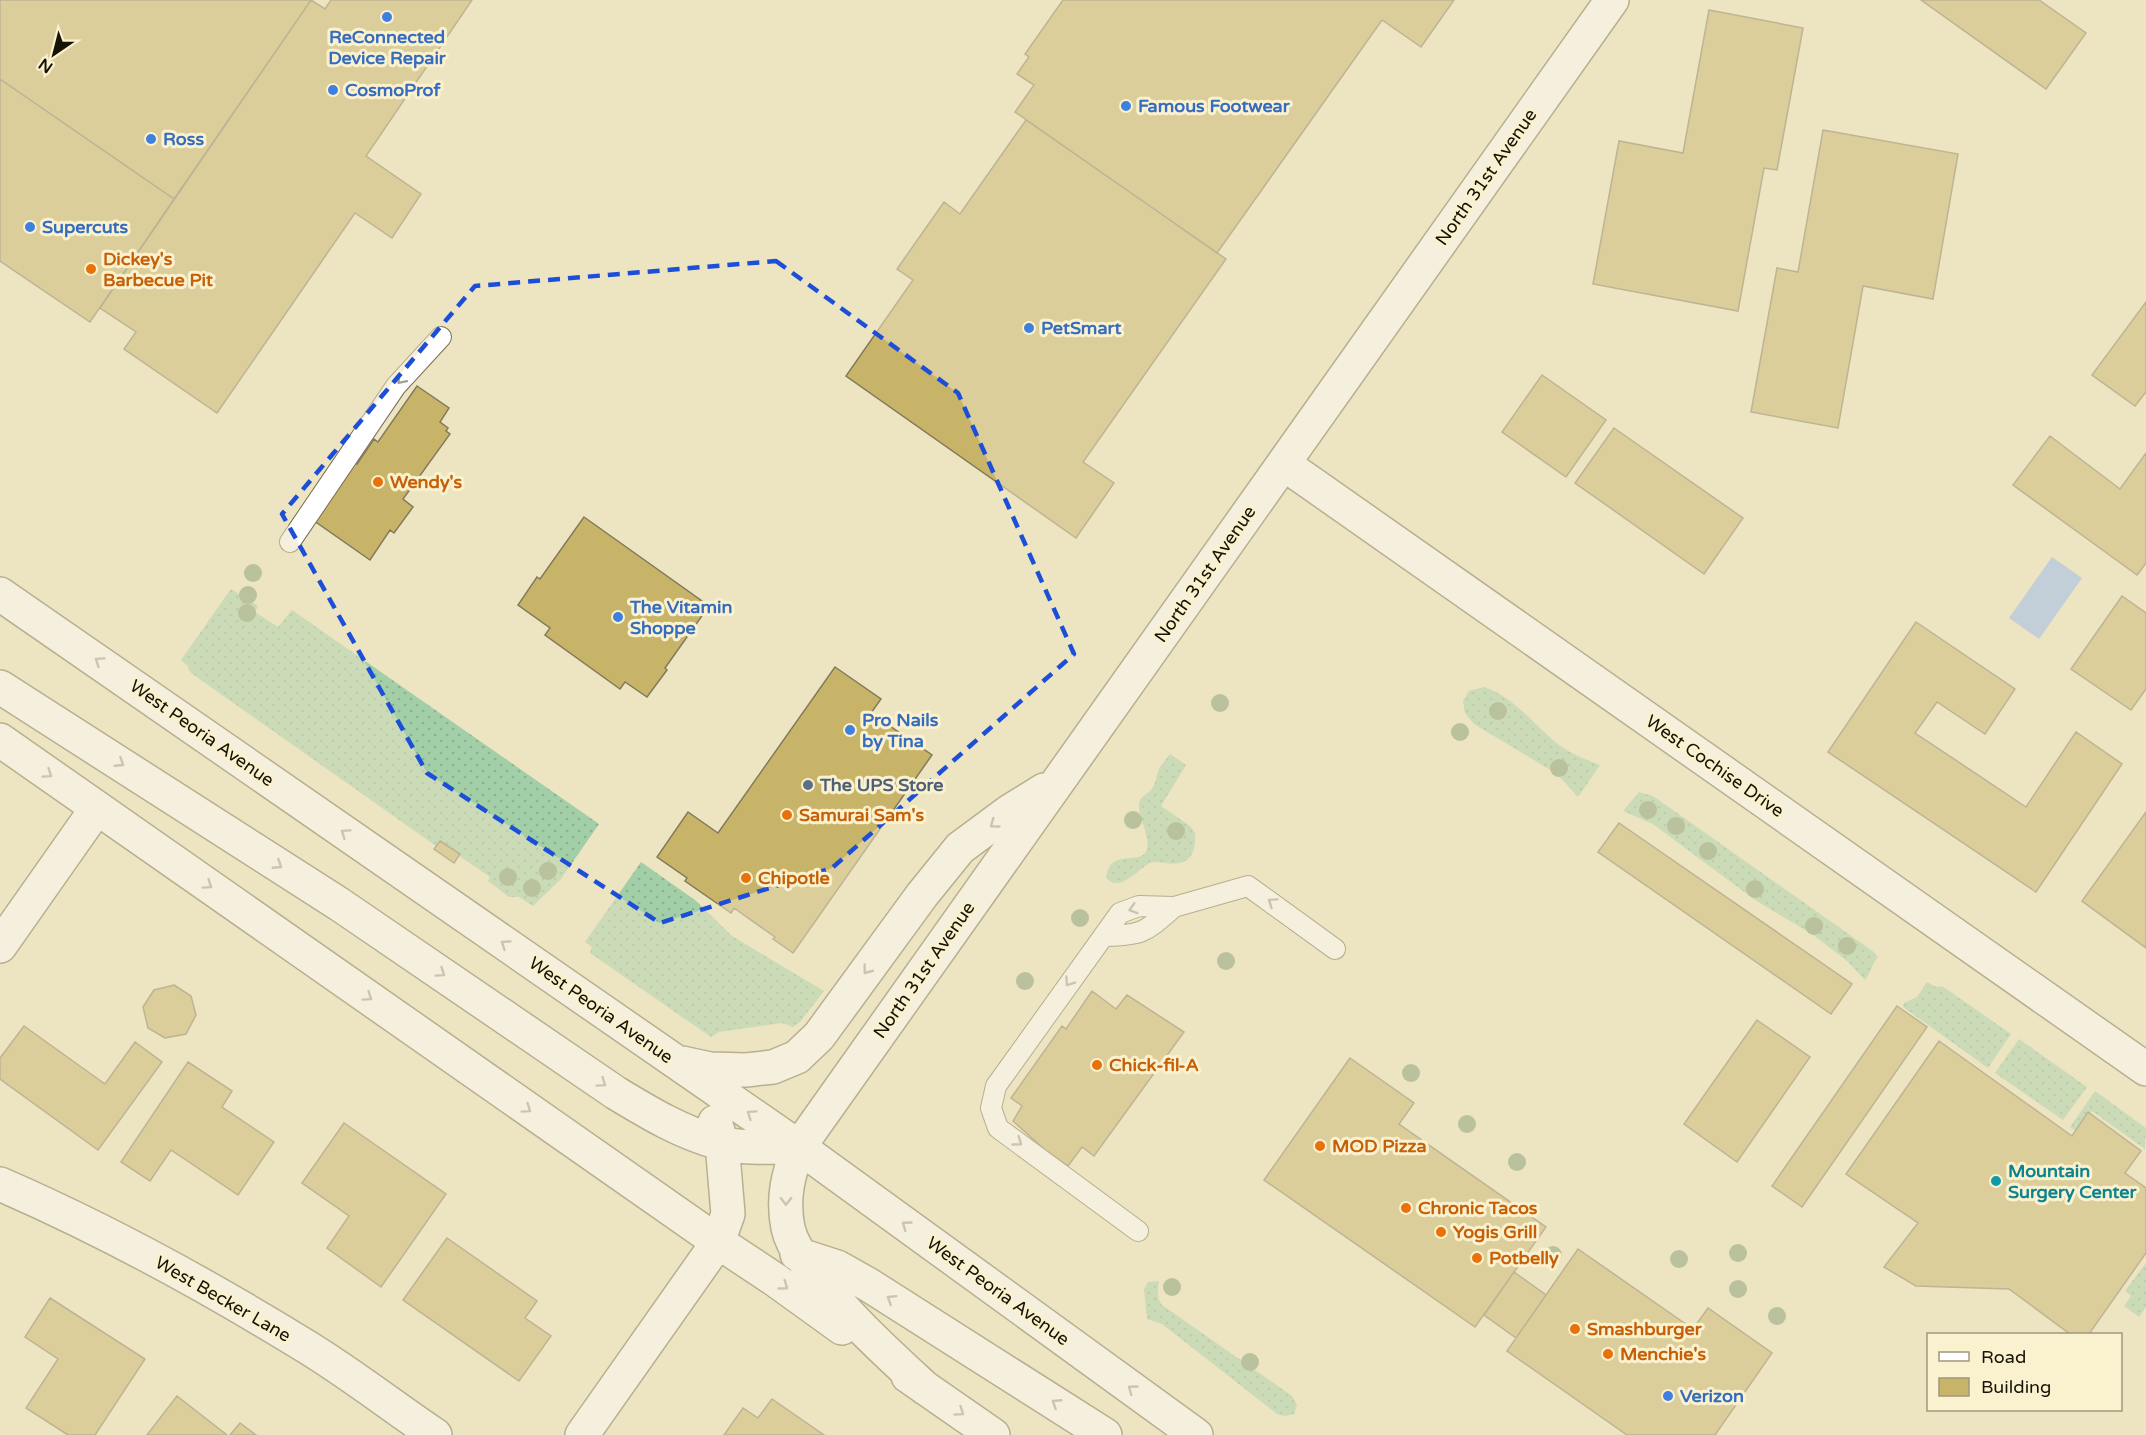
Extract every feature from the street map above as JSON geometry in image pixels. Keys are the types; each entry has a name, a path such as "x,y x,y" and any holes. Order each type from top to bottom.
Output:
{"main road":[{"name":"North 31st Avenue","path":"925,1388 850,1316 827,1291 800,1255 788,1230 785,1204 788,1174 799,1147 1612,0"},
{"name":"West Cochise Drive","path":"1284,464 2146,1069"},
{"name":"West Peoria Avenue","path":"1,595 799,1147 1196,1435"},
{"path":"0,687 339,904 616,1093 681,1130 722,1143 758,1147 799,1147"},
{"path":"0,740 774,1279 993,1435"},
{"path":"675,1061 710,1069 746,1070 773,1067 796,1057 819,1036 922,895 960,848 1060,780"},
{"path":"0,946 97,808"},
{"path":"582,1435 718,1242 728,1214 722,1143 712,1115 700,1092 675,1061"},
{"name":"West Becker Lane","path":"0,1184 56,1208 176,1270 308,1348 435,1435"},
{"path":"718,1242 800,1255 837,1268 869,1285 1105,1435"}],"lane":[{"path":"290,542 396,386 441,337"},
{"path":"1138,1231 998,1128 991,1108 996,1086 1091,952 1105,936 1133,935 1148,930 1174,908 1248,886 1335,949"}],"highlighted area":[{"path":"776,261 958,393 1074,654 832,868 660,923 427,773 282,514 475,286"}],"green space":[{"path":"231,589 258,606 255,612 278,627 292,610 599,824 561,879 533,906 519,897 509,897 488,881 490,877 439,842 436,846 191,673 181,660"},
{"path":"1484,687 1513,703 1565,749 1600,765 1578,797 1557,774 1474,724 1465,713 1463,701 1469,691"},
{"path":"1170,754 1186,765 1161,806 1190,826 1195,833 1192,854 1180,863 1150,863 1122,882 1111,882 1106,877 1108,868 1113,863 1145,853 1148,843 1139,808 1140,800 1153,787 1159,769"},
{"path":"1639,792 1653,796 1874,952 1878,957 1865,980 1847,961 1812,934 1755,900 1653,824 1623,811"},
{"path":"641,862 695,900 732,936 824,991 800,1022 793,1027 782,1023 719,1032 711,1037 590,953 592,947 585,942"},
{"path":"1927,982 1936,987 1942,986 2011,1034 1988,1068 1903,1007 1904,1003 1917,997"},
{"path":"2019,1039 2087,1087 2063,1120 1995,1073"},
{"path":"2095,1091 2146,1128 2145,1149 2092,1111 2077,1132 2070,1127"},
{"path":"2146,1263 2146,1307 2139,1317 2124,1306 2131,1296 2125,1291"},
{"path":"1159,1281 1158,1297 1162,1305 1292,1396 1297,1405 1294,1414 1285,1416 1277,1414 1162,1324 1147,1319 1144,1289 1148,1282"}],"water":[{"path":"2052,557 2082,578 2039,639 2009,618"}],"building":[{"name":"Ross","path":"0,0 311,0 174,199 0,79"},
{"path":"311,0 325,9 331,0 472,0 366,156 421,194 392,238 355,213 217,413 124,349 136,332 100,308"},
{"path":"1063,0 1454,0 1421,47 1382,20 1217,253 1015,112 1034,85 1017,74 1029,57 1025,54"},
{"path":"1921,0 2039,0 2086,33 2046,89"},
{"path":"1709,10 1803,28 1777,170 1764,168 1738,311 1593,284 1619,141 1683,153"},
{"path":"0,79 174,199 90,322 0,261"},
{"name":"PetSmart","path":"1026,120 1226,259 1083,462 1114,483 1076,538 846,376 913,280 897,269 944,202 960,214"},
{"path":"1823,130 1958,154 1933,299 1863,286 1838,428 1751,412 1777,268 1798,272"},
{"path":"2146,302 2146,392 2135,406 2092,375"},
{"path":"1542,375 1606,420 1566,477 1502,432"},
{"name":"Wendy's","path":"417,386 449,408 440,422 448,428 446,431 450,434 403,499 413,507 394,533 390,530 370,560 313,520 354,461 357,464 374,439 378,442"},
{"path":"1614,428 1743,518 1704,574 1575,483"},
{"path":"2050,436 2120,489 2146,453 2146,563 2137,575 2013,485"},
{"name":"The Vitamin Shoppe","path":"584,517 709,606 647,697 625,682 620,689 545,635 550,628 518,605 537,577 540,579"},
{"path":"2122,596 2146,613 2146,689 2131,710 2071,669"},
{"path":"1916,622 2015,689 1985,734 1937,702 1915,733 2026,807 2076,732 2122,764 2036,892 1828,752"},
{"path":"835,667 881,699 871,713 932,755 793,953 773,939 775,937 734,908 731,913 685,881 687,878 657,857 688,812 718,833"},
{"path":"2146,812 2146,948 2082,901"},
{"path":"1619,823 1852,984 1831,1014 1598,852"},
{"path":"440,841 460,854 454,863 434,849"},
{"path":"174,985 191,996 196,1015 186,1034 165,1038 148,1028 143,1007 154,990"},
{"name":"Chick-fil-A","path":"1092,991 1116,1009 1127,995 1184,1032 1094,1156 1082,1147 1068,1166 1044,1149 1013,1121 1022,1106 1011,1098 1062,1026 1066,1029"},
{"path":"1897,1006 1927,1027 1802,1207 1772,1186"},
{"path":"1757,1020 1810,1057 1737,1162 1684,1124"},
{"path":"24,1026 105,1084 135,1042 162,1062 98,1150 0,1079 0,1058"},
{"name":"Mountain Surgery Center","path":"1939,1041 2072,1136 2088,1112 2141,1151 2125,1173 2146,1188 2146,1253 2090,1333 2069,1333 2009,1289 1916,1286 1884,1267 1918,1223 1846,1174"},
{"path":"1350,1058 1414,1103 1399,1124 1546,1227 1475,1327 1264,1180"},
{"path":"188,1062 232,1091 222,1107 274,1142 238,1195 171,1150 150,1181 121,1162"},
{"path":"344,1123 446,1194 381,1287 327,1248 349,1216 302,1183"},
{"path":"447,1238 537,1301 525,1318 551,1336 519,1381 403,1300"},
{"path":"1578,1249 1693,1329 1708,1308 1772,1353 1715,1435 1627,1435 1507,1351"},
{"path":"1514,1272 1546,1295 1516,1338 1484,1315"},
{"path":"50,1298 145,1359 95,1435 68,1435 26,1408 58,1359 25,1337"},
{"path":"177,1396 227,1435 147,1435"},
{"path":"772,1399 824,1435 724,1435 743,1408 758,1418"},
{"path":"240,1423 256,1435 230,1435"}],"place":[{"name":"ReConnected Device Repair","path":"387,17"},
{"name":"CosmoProf","path":"333,90"},
{"name":"Famous Footwear","path":"1126,106"},
{"name":"Ross","path":"151,139"},
{"name":"Supercuts","path":"30,227"},
{"name":"Dickey's Barbecue Pit","path":"91,269"},
{"name":"PetSmart","path":"1029,328"},
{"name":"Wendy's","path":"378,482"},
{"name":"The Vitamin Shoppe","path":"618,617"},
{"name":"Pro Nails by Tina","path":"850,730"},
{"name":"The UPS Store","path":"808,785"},
{"name":"Samurai Sam's","path":"787,815"},
{"name":"Chipotle","path":"746,878"},
{"name":"Chick-fil-A","path":"1097,1065"},
{"name":"MOD Pizza","path":"1320,1146"},
{"name":"Mountain Surgery Center","path":"1996,1181"},
{"name":"Chronic Tacos","path":"1406,1208"},
{"name":"Yogis Grill","path":"1441,1232"},
{"name":"Potbelly","path":"1477,1258"},
{"name":"Smashburger","path":"1575,1329"},
{"name":"Menchie's","path":"1608,1354"},
{"name":"Verizon","path":"1668,1396"}]}
